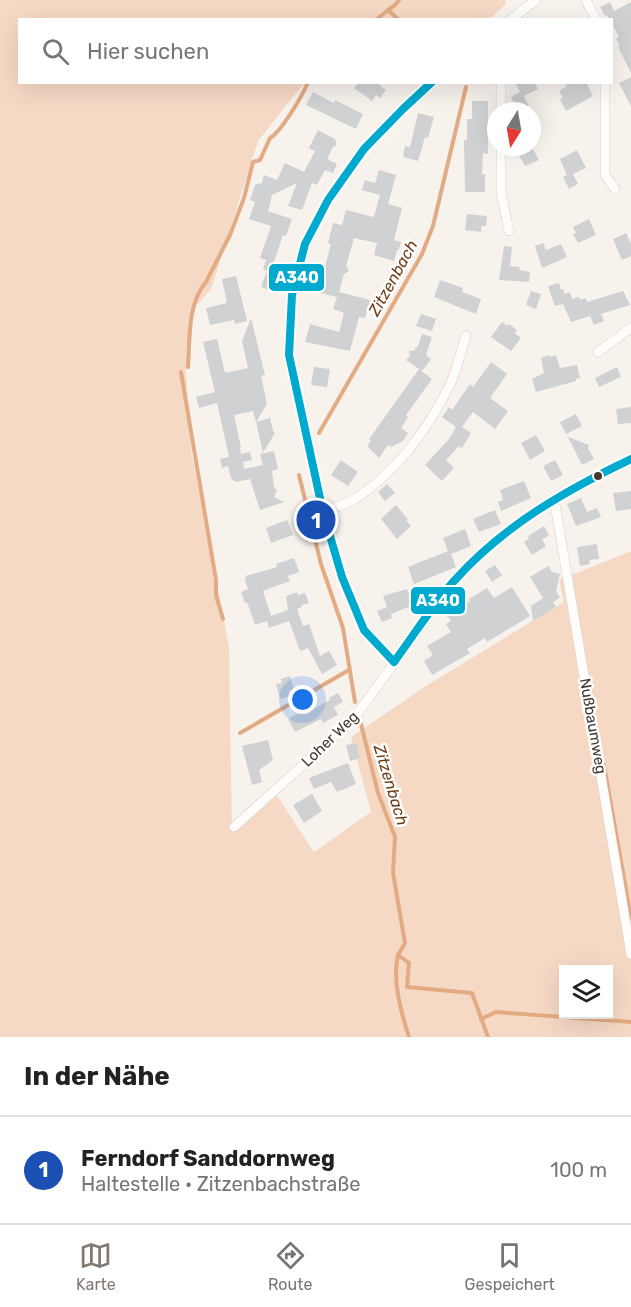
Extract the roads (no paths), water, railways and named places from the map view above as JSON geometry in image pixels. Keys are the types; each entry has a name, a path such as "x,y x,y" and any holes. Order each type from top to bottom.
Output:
{"street":[{"path":"513,18 536,0"},
{"path":"586,0 595,18"},
{"path":"394,662 364,630 342,577 323,512 289,355 292,295 305,244 328,200 364,149 430,84"},
{"path":"501,84 501,102"},
{"path":"605,84 606,175 615,189"},
{"path":"501,156 501,192 509,231"},
{"path":"598,352 631,328"},
{"path":"323,512 351,501 376,484 404,454 434,413 453,378 466,336"},
{"name":"Loher Weg","path":"234,826 352,721 454,581 500,537 554,498 631,459"},
{"name":"Nußbaumweg","path":"554,498 631,954"}],"waterway":[{"name":"Zitzenbach","path":"397,18 388,10 399,0"},
{"path":"378,18 388,10"},
{"path":"188,367 192,311 195,301 230,235 244,198 253,162 260,160 270,138 286,121 307,84"},
{"name":"Zitzenbach","path":"319,433 422,254 433,226 466,87"},
{"path":"181,372 216,580 216,595 223,619"},
{"name":"Zitzenbach","path":"299,475 321,564 343,628 355,702"},
{"path":"240,733 349,670"},
{"name":"Zitzenbach","path":"361,724 378,793 395,837 393,873 405,943 398,955 409,963 407,987 472,993 488,1037"},
{"path":"604,765 631,918"},
{"path":"398,955 397,986 400,1007 409,1037"},
{"path":"481,1019 496,1012 631,1022"}],"place":[{"name":"Ferndorf Sanddornweg","path":"316,520"}]}
